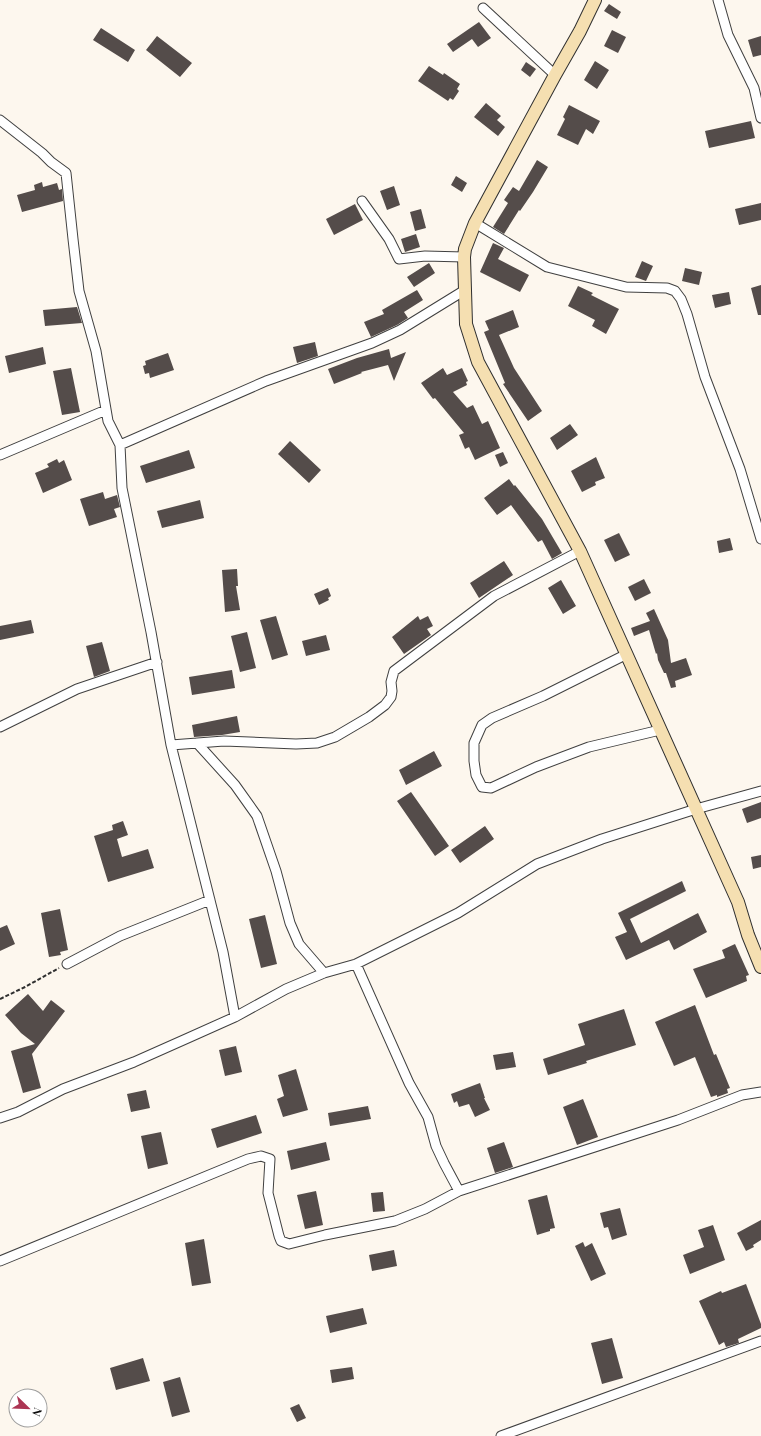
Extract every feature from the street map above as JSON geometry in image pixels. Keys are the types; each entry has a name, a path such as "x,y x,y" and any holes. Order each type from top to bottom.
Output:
{"street":[{"path":"594,0 580,31 475,223 465,249 464,257 466,324 478,362 580,551 738,902 748,935 761,967"},
{"path":"718,0 728,35 754,88 761,118"},
{"path":"483,8 555,75"},
{"path":"0,120 66,173 79,291 96,351 108,421 120,446 122,488 157,662 171,744 223,952 235,1017"},
{"path":"362,201 389,239 399,259 425,256 464,257"},
{"path":"475,223 546,267 626,286 667,288 675,291 681,299 687,314 705,377 740,469 761,539"},
{"path":"120,446 266,381 372,343 400,330 465,290"},
{"path":"0,455 106,410"},
{"path":"171,744 224,742 296,744 317,743 335,737 369,717 385,705 392,691 391,682 394,671 494,596 580,551"},
{"path":"627,654 543,696 492,718 482,726 474,742 476,775 482,787 491,788 536,767 589,747 660,730"},
{"path":"0,727 77,690 157,662"},
{"path":"197,743 235,785 257,816 276,871 290,923 299,944 324,973"},
{"path":"0,1118 18,1112 63,1089 134,1062 235,1017 286,989 324,973 356,964 458,913 537,864 602,839 696,809 761,791"},
{"path":"67,964 120,936 210,900"},
{"path":"356,964 409,1082 428,1117 436,1146 444,1164 459,1191"},
{"path":"0,1261 248,1159 261,1156 270,1159 268,1193 281,1241 289,1244 395,1221 425,1209 459,1191 678,1120 742,1095 761,1092"},
{"path":"501,1436 761,1341"}],"path":[{"path":"0,999 67,964"}],"building":[{"path":"609,4 621,12 617,19 604,11"},
{"path":"479,22 491,38 478,47 472,39 453,52 447,44"},
{"path":"101,28 135,50 128,62 93,40"},
{"path":"612,30 626,37 618,53 604,46"},
{"path":"157,36 192,63 180,77 146,50"},
{"path":"761,36 761,55 753,57 748,40"},
{"path":"595,61 609,70 597,89 584,80"},
{"path":"526,62 536,69 530,77 521,70"},
{"path":"429,66 443,75 444,73 460,84 457,89 459,91 453,100 450,98 448,101 418,81"},
{"path":"486,103 501,116 497,120 505,127 498,136 474,117"},
{"path":"569,105 600,121 593,134 586,129 578,145 557,135 565,119 563,117"},
{"path":"751,121 755,138 709,148 705,131"},
{"path":"537,160 548,167 504,234 493,227 508,203 504,200 513,187 519,191"},
{"path":"456,176 467,183 462,192 451,185"},
{"path":"42,182 43,187 57,183 59,190 62,189 63,201 22,212 17,195 35,190 34,185"},
{"path":"394,186 400,205 387,210 380,191"},
{"path":"761,203 761,220 739,225 735,209"},
{"path":"355,204 363,220 334,235 326,219"},
{"path":"421,209 426,228 415,231 410,212"},
{"path":"416,234 420,247 405,252 401,239"},
{"path":"493,243 504,248 498,259 529,275 520,292 480,272"},
{"path":"642,261 653,266 646,281 635,277"},
{"path":"429,263 435,273 414,287 407,277"},
{"path":"685,268 702,272 699,285 682,281"},
{"path":"761,285 761,315 758,315 751,288"},
{"path":"578,286 593,293 591,295 619,309 606,334 592,326 595,320 568,306"},
{"path":"417,290 423,300 404,312 408,318 397,325 371,337 364,322 384,314 382,310"},
{"path":"729,292 731,304 715,308 712,295"},
{"path":"77,307 82,323 45,326 43,310"},
{"path":"513,310 519,327 499,335 514,368 542,411 528,421 503,384 505,383 484,332 489,330 485,321"},
{"path":"315,342 318,356 297,363 293,347"},
{"path":"43,347 46,364 9,373 5,356"},
{"path":"389,349 391,358 406,352 394,381 388,365 361,372 362,373 334,384 328,369 357,358"},
{"path":"168,353 174,370 150,378 149,373 145,374 143,366 146,365 145,361"},
{"path":"71,368 80,412 62,415 53,371"},
{"path":"443,368 447,375 462,368 468,381 466,382 467,385 453,392 467,408 473,405 482,424 488,421 500,448 475,460 469,447 465,449 459,435 464,433 435,398 433,399 421,383"},
{"path":"570,424 578,435 557,450 550,438"},
{"path":"290,441 321,470 309,483 278,454"},
{"path":"189,450 195,468 146,483 140,466"},
{"path":"503,452 508,463 500,467 495,455"},
{"path":"596,457 605,478 595,482 596,485 582,492 571,471"},
{"path":"57,459 59,463 64,460 72,480 43,493 35,473 49,467 47,464"},
{"path":"509,479 542,519 562,553 552,559 542,540 538,542 511,505 497,515 484,498"},
{"path":"103,492 105,499 117,495 120,507 114,509 117,517 89,526 80,499"},
{"path":"200,500 204,518 162,528 157,511"},
{"path":"619,533 630,555 615,562 604,540"},
{"path":"730,538 733,550 719,553 717,541"},
{"path":"504,561 513,575 479,598 470,583"},
{"path":"237,569 238,586 236,586 240,610 225,612 222,570"},
{"path":"644,579 651,593 635,601 628,587"},
{"path":"561,580 576,606 563,614 548,588"},
{"path":"328,588 331,596 328,598 329,600 319,605 314,594"},
{"path":"654,609 668,640 671,663 686,658 692,675 675,681 676,687 671,688 666,673 664,673 658,660 649,630 634,636 631,628 650,621 646,613"},
{"path":"276,616 288,655 272,660 260,620"},
{"path":"418,616 420,620 428,616 433,626 427,629 431,635 404,654 392,637"},
{"path":"31,620 34,633 0,640 0,626"},
{"path":"247,632 256,668 240,672 231,636"},
{"path":"326,635 330,650 306,656 302,641"},
{"path":"102,642 110,671 94,677 86,646"},
{"path":"232,670 235,688 192,695 189,677"},
{"path":"237,716 240,732 194,737 192,725"},
{"path":"434,751 442,766 406,785 399,770"},
{"path":"411,792 449,846 435,856 397,801"},
{"path":"761,802 761,818 747,823 742,809"},
{"path":"123,821 128,835 117,839 122,857 148,849 154,868 108,882 94,836 113,830 112,825"},
{"path":"485,826 494,839 460,863 451,850"},
{"path":"761,855 761,867 753,869 751,857"},
{"path":"682,881 686,891 630,919 641,943 698,913 707,932 674,950 669,940 626,960 615,937 627,932 618,913"},
{"path":"60,909 68,950 60,952 61,955 49,957 41,913"},
{"path":"265,915 277,964 261,968 249,919"},
{"path":"7,925 15,944 0,951 0,928"},
{"path":"735,944 749,975 746,976 747,981 706,998 693,969 725,958 722,950"},
{"path":"28,994 43,1011 51,1000 65,1011 32,1054 41,1088 23,1093 11,1051 35,1044 21,1033 5,1015"},
{"path":"695,1005 714,1055 716,1054 730,1088 727,1089 728,1093 717,1097 717,1095 711,1097 695,1057 674,1066 655,1022"},
{"path":"624,1009 636,1045 586,1061 587,1063 548,1075 543,1059 585,1045 578,1024"},
{"path":"236,1046 242,1072 225,1076 219,1050"},
{"path":"513,1052 516,1067 496,1070 493,1055"},
{"path":"296,1069 308,1110 283,1117 277,1099 284,1096 278,1075"},
{"path":"480,1083 484,1098 490,1110 475,1117 469,1104 459,1107 457,1101 454,1103 451,1094"},
{"path":"146,1090 150,1108 131,1112 127,1094"},
{"path":"583,1099 598,1137 577,1145 563,1107"},
{"path":"368,1106 371,1119 330,1126 328,1113"},
{"path":"256,1115 262,1133 217,1148 211,1129"},
{"path":"161,1132 168,1164 148,1169 141,1136"},
{"path":"326,1142 330,1160 291,1170 287,1151"},
{"path":"504,1142 513,1167 495,1173 487,1148"},
{"path":"316,1191 323,1225 305,1229 297,1195"},
{"path":"383,1192 385,1211 373,1212 371,1193"},
{"path":"547,1195 555,1228 537,1235 528,1200"},
{"path":"620,1208 627,1235 612,1240 608,1227 604,1228 600,1213"},
{"path":"761,1220 761,1240 753,1245 754,1247 746,1251 737,1233"},
{"path":"713,1225 725,1260 690,1274 683,1255 704,1247 698,1230"},
{"path":"204,1239 211,1283 192,1286 185,1243"},
{"path":"583,1242 585,1247 592,1243 606,1274 591,1281 575,1246"},
{"path":"394,1250 397,1266 372,1271 369,1255"},
{"path":"746,1284 761,1324 761,1328 738,1339 739,1343 726,1347 724,1342 719,1345 699,1301 721,1291 722,1293"},
{"path":"363,1308 367,1324 330,1333 326,1316"},
{"path":"612,1338 623,1378 602,1384 591,1343"},
{"path":"143,1358 150,1381 116,1390 110,1368"},
{"path":"352,1367 354,1379 332,1383 330,1370"},
{"path":"180,1377 190,1412 172,1417 163,1382"},
{"path":"299,1404 306,1418 297,1422 290,1408"}]}
